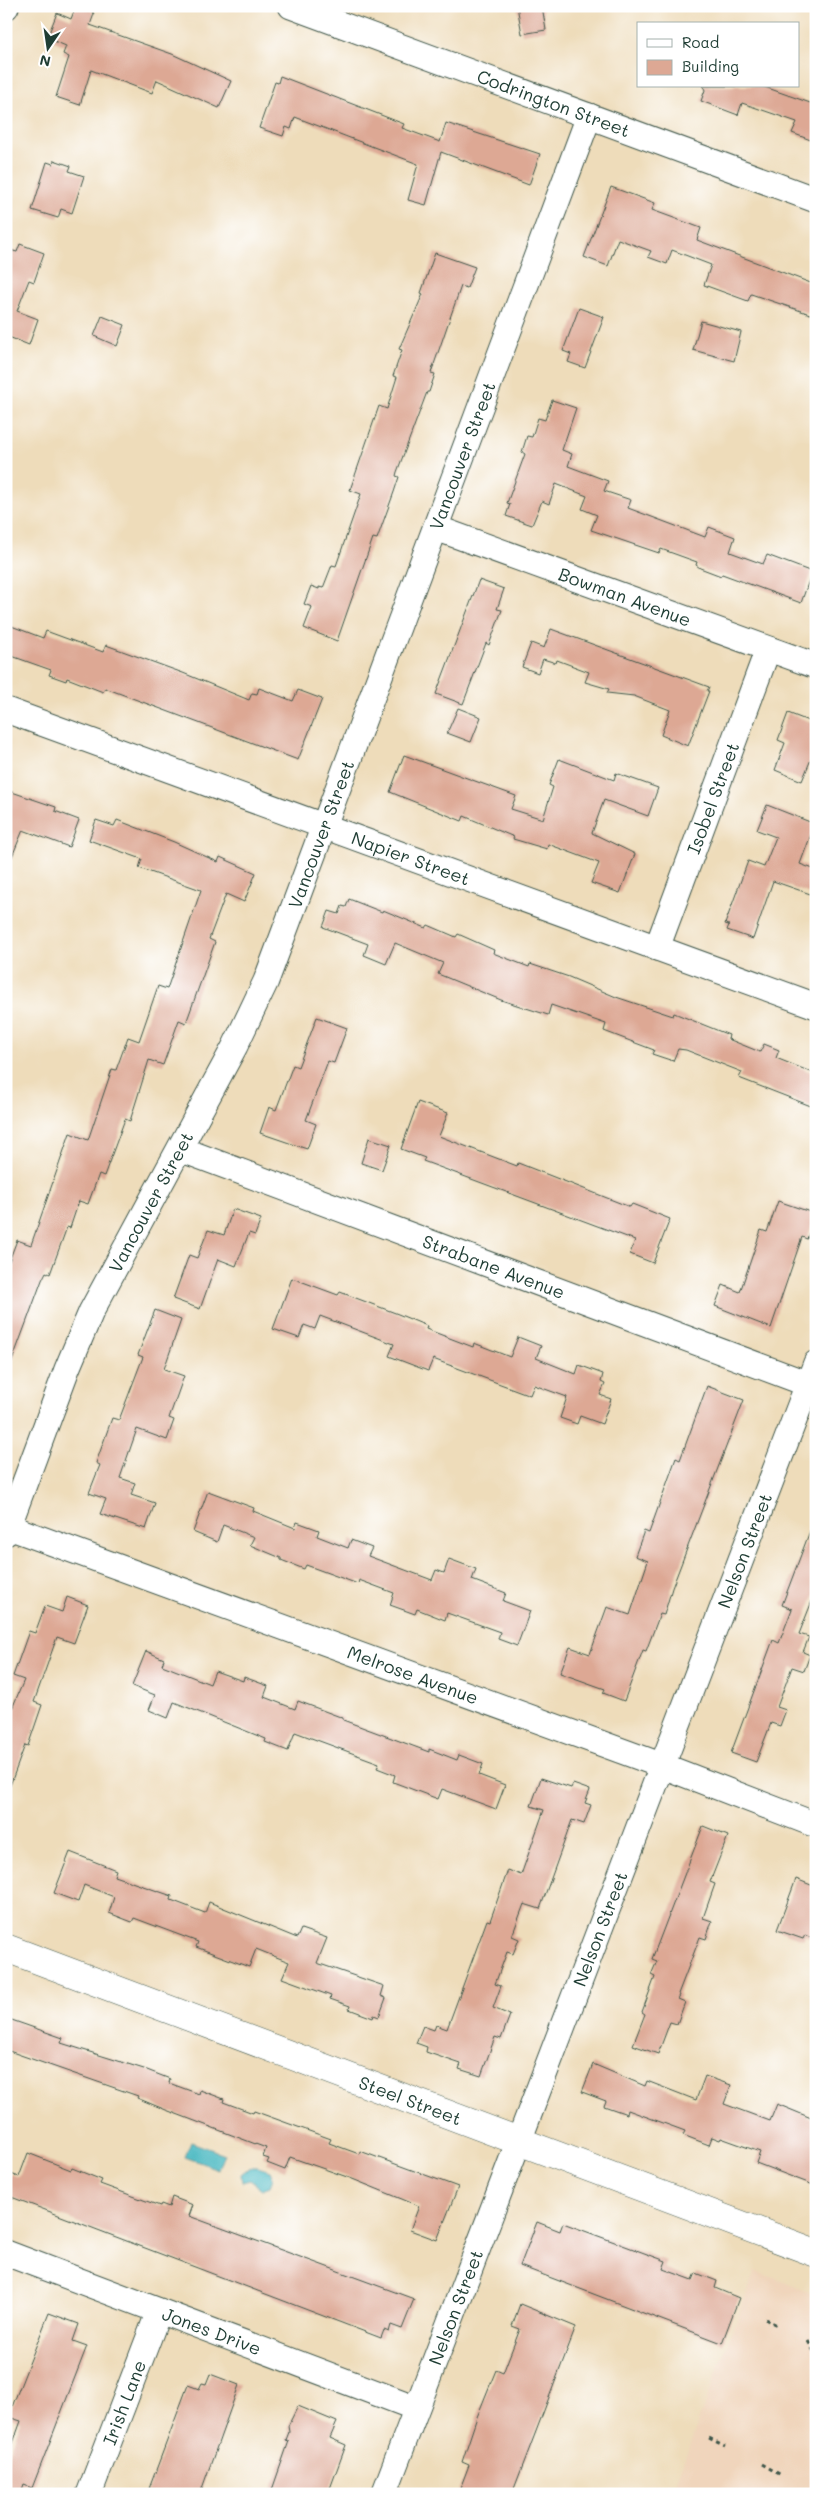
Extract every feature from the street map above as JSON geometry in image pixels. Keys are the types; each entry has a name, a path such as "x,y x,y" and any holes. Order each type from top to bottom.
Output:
{"street":[{"name":"Codrington Street","path":"291,6 816,200"},
{"name":"Vancouver Street","path":"7,1530 67,1369 91,1312 235,1046 266,981 589,116"},
{"name":"Bowman Avenue","path":"436,528 816,666"},
{"name":"Isobel Street","path":"657,948 768,648"},
{"name":"Napier Street","path":"6,710 816,1006"},
{"name":"Strabane Avenue","path":"180,1149 812,1373"},
{"name":"Nelson Street","path":"384,2494 518,2140 663,1766 807,1412 812,1373"},
{"name":"Melrose Avenue","path":"7,1530 663,1766 816,1825"},
{"name":"Steel Street","path":"6,1948 816,2253"},
{"name":"Jones Drive","path":"6,2253 416,2408"},
{"name":"Irish Lane","path":"89,2494 159,2311"}],"path":[{"path":"765,2319 776,2325"},
{"path":"808,2341 816,2355"},
{"path":"710,2438 725,2446"},
{"path":"762,2464 781,2475"}],"shaded area":[{"path":"755,2271 816,2295 816,2494 671,2494"}],"water":[{"path":"191,2142 224,2154 218,2169 185,2157"},
{"path":"250,2167 258,2167 270,2171 273,2178 270,2186 262,2189 250,2180 242,2182 241,2174"}],"building":[{"path":"76,6 89,6 94,14 90,25 172,54 231,81 219,108 157,80 152,93 91,70 80,105 56,97 69,57 63,54 66,46 47,38 57,13 71,19"},
{"path":"517,6 542,6 546,30 522,34"},
{"path":"280,76 404,124 402,128 440,142 446,123 540,154 529,185 441,152 426,205 408,200 418,164 295,117 291,129 286,127 283,136 259,128 275,82 278,83"},
{"path":"704,88 768,88 816,105 816,142 792,133 797,122 742,103 738,115 701,101"},
{"path":"54,160 71,166 69,171 84,176 72,213 61,209 58,218 32,210 47,162 53,164"},
{"path":"611,187 655,203 652,210 701,228 697,240 816,285 816,316 751,294 748,301 704,285 711,265 672,250 667,264 648,257 651,251 618,239 608,266 584,257"},
{"path":"20,244 44,253 34,282 29,280 17,311 38,319 29,345 6,336 6,249 17,252"},
{"path":"435,253 475,267 467,288 461,286 431,373 435,374 429,392 427,392 397,472 396,476 399,477 394,492 377,539 373,538 337,641 304,628 312,607 304,604 311,586 319,589 319,587 323,588 332,565 336,566 361,494 350,490 379,406 387,409 397,377 393,376 402,350 399,349 423,294 421,293"},
{"path":"579,308 604,317 585,368 568,362 571,354 563,351"},
{"path":"102,316 125,325 117,346 94,336"},
{"path":"701,321 741,332 734,361 693,350"},
{"path":"552,400 576,408 562,450 572,454 568,466 608,481 604,491 631,500 628,508 705,537 709,527 735,537 730,552 763,564 767,555 812,572 801,603 722,574 721,576 700,568 696,565 697,562 661,549 659,553 591,530 597,515 582,509 587,496 556,484 549,504 542,501 532,525 506,516 510,504 507,503 525,454 522,452 527,436 532,437 538,418 545,420"},
{"path":"479,580 504,589 497,609 502,610 489,645 486,643 463,704 436,694"},
{"path":"6,624 43,638 46,631 103,652 106,645 183,673 249,700 252,693 257,694 259,688 293,701 298,690 322,699 298,760 105,688 103,692 67,678 66,681 49,675 51,670 6,654"},
{"path":"551,629 709,687 688,746 661,735 670,710 634,696 607,693 609,689 585,682 589,672 557,660 556,663 543,659 538,673 522,667 531,643 544,648"},
{"path":"458,708 481,717 471,742 447,733"},
{"path":"788,713 816,724 816,747 802,781 775,770 785,743 778,740"},
{"path":"404,755 516,796 511,809 543,819 553,787 549,785 559,759 614,780 616,773 658,788 648,816 604,800 592,833 635,854 620,893 591,883 599,863 548,844 547,849 513,839 514,837 464,816 462,821 390,792"},
{"path":"6,790 56,807 55,811 79,820 69,847 23,830 6,871"},
{"path":"767,805 815,824 800,864 816,870 816,896 773,881 753,939 727,930 729,925 725,924 748,861 764,867 776,837 757,830"},
{"path":"96,820 114,826 117,820 174,842 218,862 220,857 256,873 244,902 226,894 209,939 215,942 186,1023 179,1020 163,1065 149,1060 130,1121 125,1119 104,1176 99,1174 88,1204 79,1201 70,1228 67,1227 50,1274 46,1272 42,1280 9,1369 6,1368 6,1269 17,1240 31,1245 70,1133 88,1140 112,1069 116,1070 128,1037 139,1041 158,986 167,989 201,890 139,868 142,859 89,840"},
{"path":"349,899 382,912 383,910 426,928 428,925 456,937 458,934 494,950 493,953 529,967 530,964 569,977 616,997 673,1016 674,1013 729,1035 728,1039 760,1052 764,1044 779,1050 776,1058 816,1074 816,1108 739,1078 742,1072 686,1050 678,1049 673,1061 652,1054 654,1050 604,1031 606,1024 551,1005 548,1015 501,1000 438,974 443,963 395,943 386,964 364,955 368,944 323,927 329,911 339,914 342,906 346,907"},
{"path":"317,1017 347,1028 334,1063 328,1061 306,1120 316,1124 307,1149 260,1133 269,1107 276,1110 293,1065 298,1067"},
{"path":"418,1102 448,1113 439,1136 517,1166 518,1163 630,1207 632,1204 670,1219 653,1263 630,1254 635,1240 423,1161 425,1158 401,1149"},
{"path":"369,1138 391,1145 382,1170 361,1163"},
{"path":"778,1201 816,1214 807,1239 802,1237 771,1328 715,1306 723,1285 740,1292 761,1230 767,1232"},
{"path":"233,1209 261,1219 255,1235 249,1233 236,1266 218,1259 200,1309 173,1299 189,1255 197,1258 208,1230 224,1235"},
{"path":"292,1278 338,1295 340,1292 398,1314 427,1326 426,1329 473,1347 474,1343 510,1357 518,1337 541,1346 536,1358 576,1374 579,1365 603,1374 601,1382 605,1384 600,1395 611,1399 602,1424 580,1416 577,1424 560,1418 567,1397 534,1385 530,1395 433,1359 428,1371 389,1356 394,1344 320,1316 315,1329 304,1325 299,1338 273,1329"},
{"path":"155,1310 181,1320 164,1369 184,1376 169,1418 174,1420 167,1440 137,1429 120,1478 135,1483 131,1495 155,1503 146,1529 100,1514 106,1499 89,1493 100,1465 96,1463 112,1418 119,1420 143,1357 138,1355"},
{"path":"707,1386 744,1400 672,1588 664,1615 660,1614 646,1651 643,1650 624,1701 603,1693 605,1689 560,1673 570,1647 590,1654 607,1607 630,1615 648,1561 635,1556 644,1531 649,1533 676,1458 680,1460"},
{"path":"208,1491 254,1508 253,1511 295,1528 297,1522 319,1530 317,1536 348,1548 351,1540 372,1548 368,1556 432,1580 436,1570 444,1573 449,1559 476,1569 472,1580 506,1593 503,1601 530,1611 517,1646 498,1639 500,1632 447,1613 445,1620 417,1609 415,1614 390,1605 394,1593 359,1580 358,1584 306,1565 304,1569 281,1560 281,1558 250,1545 254,1537 223,1525 217,1542 193,1532"},
{"path":"813,1523 816,1524 816,1591 799,1634 809,1637 803,1652 810,1655 804,1671 792,1667 777,1707 786,1710 780,1726 771,1723 756,1762 731,1753 773,1640 779,1643 792,1609 782,1605"},
{"path":"67,1597 88,1605 74,1643 57,1637 34,1702 42,1705 28,1746 25,1745 8,1791 6,1791 6,1723 24,1680 13,1676 29,1631 35,1633 45,1606 62,1612"},
{"path":"146,1651 164,1659 162,1665 210,1684 215,1671 243,1681 244,1677 268,1686 264,1697 295,1709 298,1701 429,1752 429,1749 457,1760 459,1755 483,1764 479,1775 505,1785 496,1809 442,1789 438,1799 393,1782 395,1775 377,1768 379,1763 295,1732 288,1751 265,1742 266,1739 174,1702 168,1718 149,1710 155,1695 132,1686"},
{"path":"541,1778 571,1788 573,1784 590,1790 585,1803 591,1805 584,1824 572,1820 540,1909 524,1904 512,1936 519,1939 513,1954 507,1952 495,1984 501,1986 493,2008 510,2015 501,2039 495,2037 481,2076 459,2069 461,2064 426,2052 427,2047 416,2043 423,2026 434,2030 436,2025 447,2029 487,1920 490,1921 508,1870 521,1875 544,1810 531,1806"},
{"path":"703,1826 728,1836 710,1882 715,1884 703,1918 712,1921 706,1939 700,1937 678,1994 680,1995 678,1999 685,2002 677,2024 670,2022 658,2054 633,2045 645,2014 642,2012 655,1977 651,1975 657,1961 652,1959"},
{"path":"70,1852 116,1870 114,1876 172,1896 171,1900 205,1913 209,1902 297,1938 301,1929 327,1938 317,1963 384,1986 381,1996 386,1998 379,2017 374,2015 373,2018 349,2009 350,2006 330,1999 331,1996 282,1978 289,1962 256,1949 249,1967 196,1947 198,1942 134,1918 132,1922 109,1913 114,1897 84,1885 78,1902 54,1893"},
{"path":"796,1879 816,1887 816,1925 811,1938 805,1935 803,1939 777,1930"},
{"path":"6,2018 63,2038 61,2043 147,2070 170,2079 169,2083 199,2094 200,2090 224,2099 223,2102 253,2113 254,2111 331,2139 329,2143 359,2154 360,2151 458,2187 437,2240 410,2230 419,2206 350,2178 290,2157 285,2170 267,2163 269,2159 263,2157 266,2148 166,2110 137,2098 138,2096 6,2050"},
{"path":"593,2064 645,2086 647,2081 696,2100 705,2076 731,2085 724,2104 770,2121 777,2104 816,2120 816,2186 756,2163 760,2152 721,2138 720,2140 712,2137 709,2145 683,2135 685,2131 628,2110 627,2114 604,2106 606,2101 582,2092"},
{"path":"28,2153 102,2180 100,2184 160,2206 161,2204 169,2207 172,2197 193,2205 189,2216 414,2299 402,2329 391,2325 389,2332 384,2330 381,2338 6,2195 6,2186 11,2174 19,2177"},
{"path":"537,2222 560,2231 563,2223 666,2261 663,2269 693,2280 696,2273 717,2281 715,2288 739,2298 722,2343 520,2266"},
{"path":"520,2304 576,2327 512,2494 458,2494 469,2465 462,2462 477,2417 496,2370 503,2373 520,2329 512,2326"},
{"path":"49,2313 79,2324 73,2341 87,2346 32,2488 24,2485 21,2494 6,2494 6,2462 21,2421 8,2417"},
{"path":"210,2374 239,2385 200,2494 147,2494 188,2385 199,2389 202,2383 206,2384"},
{"path":"298,2406 337,2422 330,2438 346,2445 328,2494 283,2494 272,2490 289,2441 286,2440 289,2432 288,2426"}]}
